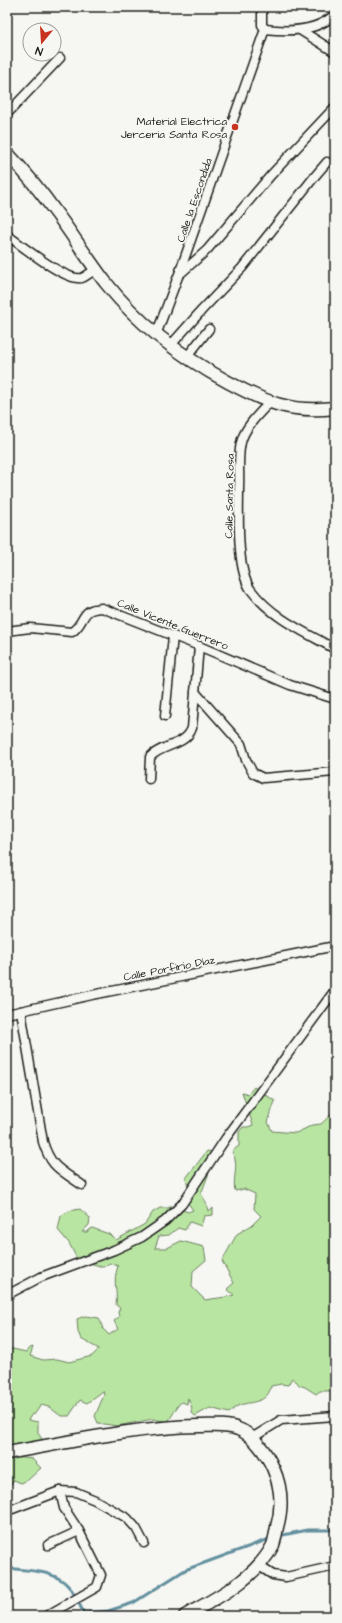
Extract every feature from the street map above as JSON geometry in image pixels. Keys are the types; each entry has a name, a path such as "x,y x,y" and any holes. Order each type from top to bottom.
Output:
{"street":[{"path":"262,7 262,25 265,29 300,30 322,25 335,14"},
{"name":"Calle la Escondida","path":"156,335 265,29"},
{"path":"300,30 335,52"},
{"path":"7,114 56,62"},
{"path":"179,274 207,250 271,175 335,107"},
{"path":"7,153 56,213 95,270 138,318 170,346 186,358 231,384 269,403 285,407 316,410 335,408"},
{"path":"170,346 242,268 315,176 328,162"},
{"path":"7,235 54,268 70,277 83,278 95,270"},
{"path":"186,358 209,329"},
{"name":"Calle Santa Rosa","path":"269,403 254,418 242,440 239,464 238,528 245,580 250,589 267,608 284,621 335,649"},
{"name":"Calle Vicente Guerrero","path":"7,631 30,628 72,632 80,623 86,612 90,609 102,608 199,646 290,685 335,700"},
{"path":"165,716 173,636"},
{"path":"149,779 150,757 154,753 178,742 190,734 192,728 199,646"},
{"path":"195,692 241,744 246,760 253,773 263,778 335,772"},
{"name":"Calle Porfirio Díaz","path":"7,1014 92,995 335,946"},
{"path":"7,1295 41,1277 114,1250 142,1237 165,1221 182,1204 226,1138 335,990"},
{"path":"22,1011 43,1142 47,1155 53,1165 82,1185"},
{"path":"252,1438 281,1420 335,1416"},
{"path":"7,1453 124,1432 172,1426 216,1426 238,1429 252,1438 270,1461 278,1481 282,1500 273,1544 259,1566 239,1582 185,1616"},
{"path":"46,1616 97,1587 101,1575 79,1531 64,1508 60,1490"},
{"path":"7,1511 60,1490 76,1492 95,1500 127,1518 136,1528 144,1543"},
{"path":"48,1545 79,1531"},
{"path":"259,1566 274,1575 286,1577 335,1566"}],"green space":[{"path":"254,1087 275,1101 268,1122 272,1131 296,1133 313,1125 321,1124 335,1111 335,1391 320,1391 316,1394 299,1385 292,1378 288,1385 281,1384 271,1386 267,1396 255,1402 236,1407 229,1413 210,1408 195,1416 191,1412 192,1408 188,1398 187,1404 182,1402 179,1404 168,1422 153,1419 117,1426 98,1423 95,1416 104,1395 103,1391 87,1403 80,1400 69,1416 61,1416 49,1407 41,1405 34,1415 32,1414 28,1420 38,1422 38,1433 42,1439 36,1444 12,1447 11,1443 7,1442 8,1348 26,1352 29,1348 33,1347 30,1356 43,1360 57,1359 69,1362 92,1356 99,1349 81,1339 78,1332 77,1319 85,1316 99,1318 103,1329 109,1335 118,1329 114,1321 119,1317 118,1312 120,1308 116,1305 115,1277 118,1266 110,1263 103,1267 77,1259 69,1243 58,1230 61,1216 69,1211 80,1209 90,1218 89,1225 82,1232 87,1232 92,1228 109,1234 116,1240 145,1224 153,1212 160,1208 168,1208 172,1206 188,1212 193,1210 187,1202 189,1191 186,1178 207,1151 212,1152 212,1165 201,1194 206,1202 208,1211 213,1208 213,1215 204,1216 201,1226 190,1222 185,1230 178,1228 169,1235 159,1236 155,1248 167,1248 181,1241 204,1247 206,1260 193,1271 192,1287 205,1300 234,1295 227,1289 234,1283 222,1261 237,1234 252,1225 261,1216 254,1209 255,1194 244,1189 235,1191 234,1181 236,1166 232,1152 239,1146 239,1132 243,1127 253,1125 242,1092 248,1094"},
{"path":"15,1457 32,1459 41,1468 28,1480 21,1483 14,1480 7,1489 7,1461"}],"waterway":[{"path":"278,1536 308,1530 335,1530"},
{"path":"7,1568 41,1572 57,1577 70,1588 84,1613 108,1611 133,1603 185,1570 272,1538"}],"place":[{"name":"Material Electrica Jerceria Santa Rosa","path":"235,127"}]}
